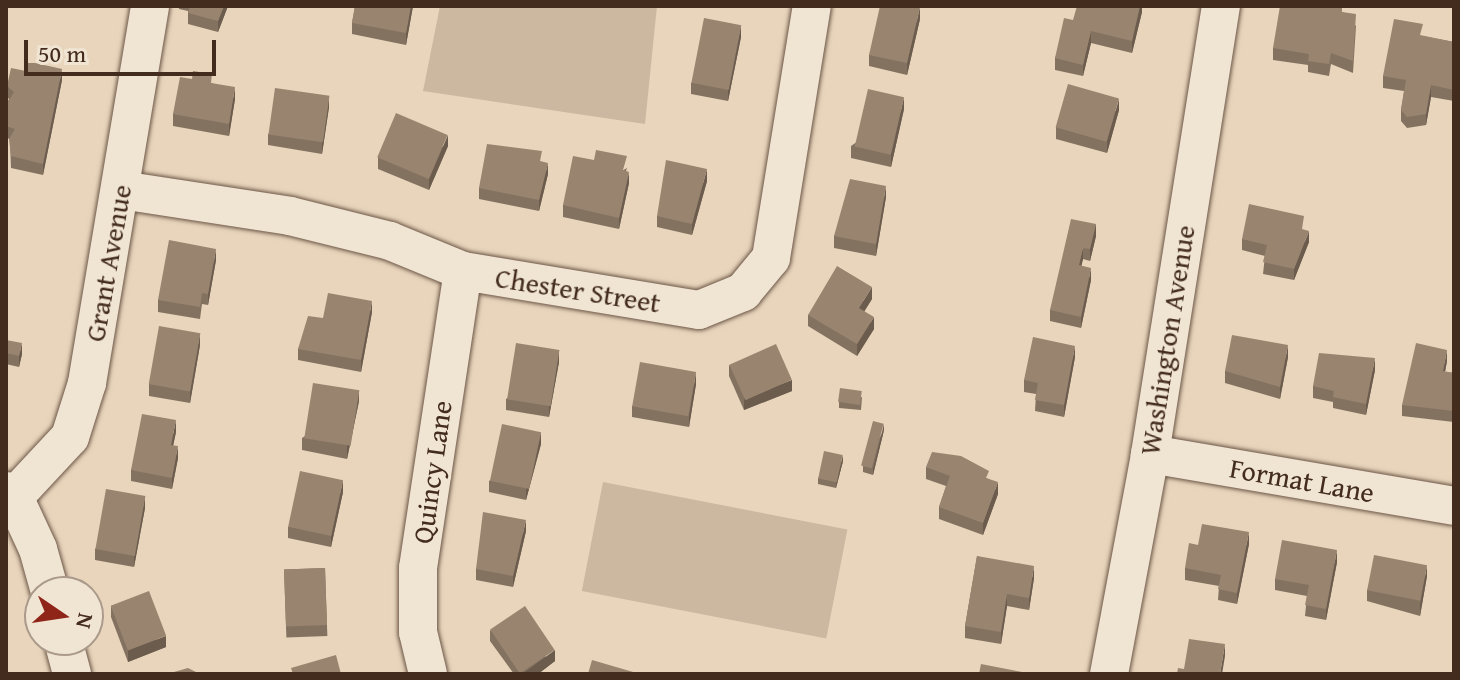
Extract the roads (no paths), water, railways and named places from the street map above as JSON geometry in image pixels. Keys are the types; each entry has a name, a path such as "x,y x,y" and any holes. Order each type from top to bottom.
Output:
{"street":[{"name":"Grant Avenue","path":"10,494 70,437 87,383 150,6"},
{"name":"Chester Street","path":"121,190 290,216 390,241 463,271 699,310 743,292 771,258 812,6"},
{"name":"Washington Avenue","path":"1109,674 1150,454 1221,6"},
{"name":"Quincy Lane","path":"428,674 418,632 418,568 463,271"},
{"name":"Format Lane","path":"1150,454 1454,506"},
{"path":"10,494 43,576"}]}
